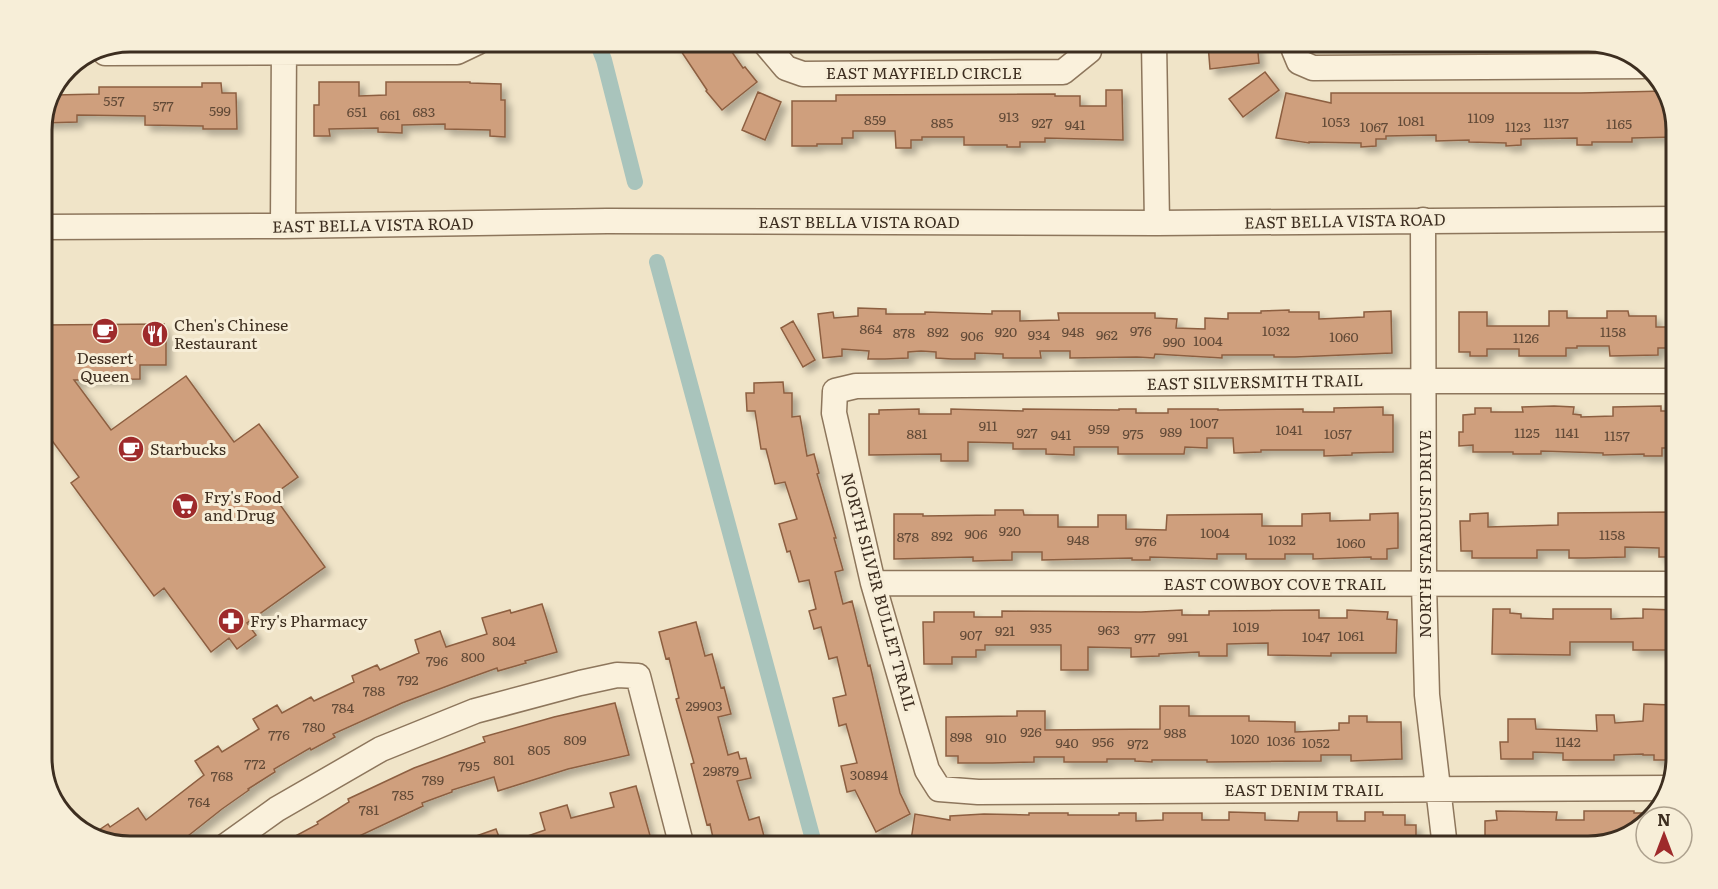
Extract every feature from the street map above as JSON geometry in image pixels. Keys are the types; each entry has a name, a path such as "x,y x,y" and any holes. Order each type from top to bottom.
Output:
{"street":[{"path":"283,226 284,52"},
{"name":"EAST MAYFIELD CIRCLE","path":"772,52 786,68 803,74 1063,72 1088,52"},
{"path":"1154,52 1156,223"},
{"path":"1296,52 1313,68 1631,66"},
{"name":"EAST BELLA VISTA ROAD","path":"53,227 607,221 1156,223 1665,219"},
{"name":"NORTH STARDUST DRIVE","path":"1424,220 1424,584 1427,695 1444,836"},
{"name":"EAST SILVERSMITH TRAIL","path":"835,391 856,386 1665,381"},
{"name":"NORTH SILVER BULLET TRAIL","path":"835,391 834,414 873,583 927,770 939,789"},
{"name":"EAST COWBOY COVE TRAIL","path":"873,583 1666,584"},
{"path":"240,836 278,809 381,749 475,711 617,675 638,676 679,836"},
{"name":"EAST DENIM TRAIL","path":"939,789 978,792 1659,788"}],"building":[{"path":"682,52 732,52 757,82 722,110"},
{"path":"1209,52 1258,52 1259,63 1210,69"},
{"path":"1265,72 1279,90 1243,117 1229,99"},
{"path":"319,82 359,82 359,96 386,95 386,82 501,84 501,100 505,100 505,137 490,136 490,130 445,129 445,124 402,125 402,133 378,132 378,128 329,129 330,136 314,136 314,105 319,105"},
{"path":"202,83 221,83 222,93 236,93 237,129 145,125 145,116 77,115 77,122 53,123 55,111 62,95 99,94 99,87 202,87"},
{"path":"1106,90 1122,90 1123,140 1045,138 1045,142 1020,142 1020,147 1007,147 1007,145 964,145 964,137 922,137 922,140 911,140 911,148 896,148 895,131 853,131 853,138 842,138 842,144 792,146 792,101 836,101 836,95 1055,94 1055,96 1080,96 1080,106 1106,106"},
{"path":"1654,91 1664,116 1665,137 1632,138 1632,142 1592,142 1592,145 1577,145 1577,138 1521,139 1521,145 1506,146 1506,143 1469,142 1469,140 1436,141 1436,135 1386,136 1386,139 1376,139 1376,146 1361,147 1361,143 1309,143 1276,138 1286,93 1331,103 1331,93"},
{"path":"758,92 781,102 765,140 742,130"},
{"path":"858,308 886,309 886,314 925,314 925,312 992,314 992,311 1020,311 1020,321 1059,320 1058,313 1155,313 1155,318 1177,319 1176,328 1205,329 1205,318 1228,319 1228,313 1289,310 1289,312 1319,312 1319,319 1364,317 1364,312 1391,311 1392,353 1295,357 1222,355 1222,358 1155,354 1154,358 1070,358 1070,351 1040,351 1041,358 1003,358 1003,354 975,353 975,359 952,359 936,358 936,352 921,351 908,352 908,358 868,359 869,351 842,349 842,356 823,358 818,314 833,312 834,318 858,316"},
{"path":"1549,311 1567,311 1567,318 1607,318 1607,311 1628,311 1629,316 1656,316 1656,327 1665,327 1665,348 1658,348 1658,355 1610,356 1609,346 1566,348 1566,356 1519,356 1519,349 1487,349 1487,356 1470,356 1470,352 1459,352 1459,312 1487,312 1487,326 1549,326"},
{"path":"793,321 815,360 803,367 781,328"},
{"name":"Fry's Food and Drug","path":"164,324 166,365 140,365 140,379 74,380 111,430 186,376 234,442 259,424 298,477 273,495 325,567 247,623 256,635 237,649 229,638 211,652 164,588 154,596 71,483 79,477 53,442 53,325"},
{"path":"783,382 784,393 792,393 792,417 800,416 807,456 814,454 819,473 817,474 843,570 835,572 843,604 852,601 868,666 870,665 900,793 910,814 876,832 855,790 847,792 841,766 857,763 846,724 839,726 833,698 846,695 837,657 829,659 821,627 814,629 809,611 816,609 809,580 799,582 779,524 797,519 785,482 775,484 766,449 761,449 755,411 747,411 746,393 754,393 754,383"},
{"path":"1661,406 1661,411 1665,411 1666,448 1662,448 1662,456 1644,456 1644,454 1603,455 1603,453 1541,451 1541,454 1473,452 1473,445 1459,446 1459,432 1463,432 1463,415 1475,414 1475,408 1491,408 1491,412 1523,412 1522,407 1574,407 1573,414 1581,415 1581,417 1613,416 1613,407"},
{"path":"1383,407 1383,415 1393,415 1393,452 1324,456 1324,450 1261,450 1261,452 1234,453 1233,438 1207,438 1207,448 1185,447 1184,454 1118,454 1118,447 1074,447 1074,455 1046,454 1046,449 1013,449 1013,443 968,442 968,461 941,461 941,454 869,455 869,414 879,414 879,410 919,409 919,414 951,414 951,409 1023,411 1023,409 1136,409 1136,413 1168,413 1168,409 1303,409 1303,412 1334,412 1334,408"},
{"path":"995,510 1023,510 1024,515 1058,515 1058,527 1098,527 1098,515 1126,515 1126,529 1166,530 1167,515 1262,514 1262,526 1302,526 1302,514 1330,513 1330,521 1370,520 1370,514 1398,513 1398,548 1387,549 1387,559 1371,559 1371,557 1313,559 1313,554 1285,554 1285,559 1246,559 1246,554 1217,554 1217,559 1150,557 1150,560 1132,560 1132,558 1042,560 1042,552 1012,552 1012,560 973,561 973,557 894,559 894,514 995,515"},
{"path":"1666,512 1666,557 1659,557 1659,548 1625,547 1625,557 1585,558 1569,558 1569,550 1537,550 1537,558 1472,558 1472,551 1461,551 1460,521 1470,521 1470,514 1488,513 1488,527 1558,525 1558,513"},
{"path":"542,604 557,652 498,671 497,668 458,682 402,703 333,734 335,737 311,750 310,748 274,769 275,772 248,789 188,836 121,836 100,830 108,824 110,827 138,808 146,820 204,775 195,761 218,746 222,752 259,729 253,719 277,705 282,713 311,697 314,701 354,682 352,676 377,665 380,670 419,653 415,640 440,631 446,647 487,634 482,618 510,610 511,613"},
{"path":"1493,609 1510,609 1510,613 1521,614 1521,618 1553,619 1553,609 1611,609 1611,619 1643,618 1643,609 1666,610 1666,650 1633,650 1633,642 1570,642 1570,655 1492,654"},
{"path":"1182,610 1182,615 1209,615 1209,611 1319,610 1319,618 1347,618 1347,610 1388,612 1387,619 1397,620 1396,653 1331,653 1331,656 1268,655 1268,643 1227,644 1227,656 1199,656 1199,652 1131,657 1131,648 1088,647 1088,670 1061,670 1061,645 985,645 985,650 976,650 976,657 952,657 952,664 924,664 923,622 934,622 934,612 974,612 974,617 1002,617 1002,611"},
{"path":"696,622 705,656 712,654 731,714 718,717 728,755 738,752 740,759 746,758 751,778 737,781 749,820 759,817 764,836 713,836 710,824 707,825 691,764 694,763 676,699 679,698 669,658 666,659 659,632"},
{"path":"615,703 629,755 568,769 498,791 494,777 452,790 452,792 422,803 423,806 359,836 296,836 318,824 317,822 349,802 348,799 414,768 485,742 483,737"},
{"path":"1644,704 1666,705 1666,760 1654,760 1654,755 1643,754 1614,755 1614,760 1563,760 1563,753 1533,752 1533,759 1501,759 1500,742 1508,742 1508,719 1535,719 1536,729 1597,731 1596,715 1614,715 1615,723 1643,721"},
{"path":"1160,706 1189,706 1189,716 1249,716 1249,721 1295,722 1295,732 1339,730 1339,723 1349,723 1349,716 1367,716 1367,722 1401,722 1402,759 1351,761 1351,755 1321,755 1321,761 1152,760 1152,762 1135,761 1135,759 1107,759 1107,762 1064,762 1064,757 1034,757 1034,762 958,763 958,756 946,756 946,717 1017,716 1017,711 1045,711 1045,730 1160,729"},
{"path":"636,786 650,836 528,836 545,830 540,813 567,805 571,818 614,807 610,793"},
{"path":"1496,811 1557,812 1556,820 1584,820 1584,811 1634,811 1634,821 1631,823 1597,836 1485,836 1485,821 1497,820"},
{"path":"1229,812 1265,813 1265,820 1298,821 1299,812 1337,812 1337,821 1365,821 1365,812 1383,812 1383,815 1405,815 1405,825 1416,825 1416,836 912,836 915,814 950,820 950,816 984,814 1119,815 1119,813 1136,813 1136,821 1163,820 1163,813 1202,813 1202,820 1229,820"},
{"path":"496,829 499,836 476,836"}],"waterway":[{"path":"601,52 635,182"},
{"path":"657,262 812,836"}],"place":[{"name":"Dessert Queen","path":"105,331"},
{"name":"Chen's Chinese Restaurant","path":"155,334"},
{"name":"Starbucks","path":"131,449"},
{"name":"Fry's Food and Drug","path":"185,506"},
{"name":"Fry's Pharmacy","path":"231,621"}]}
